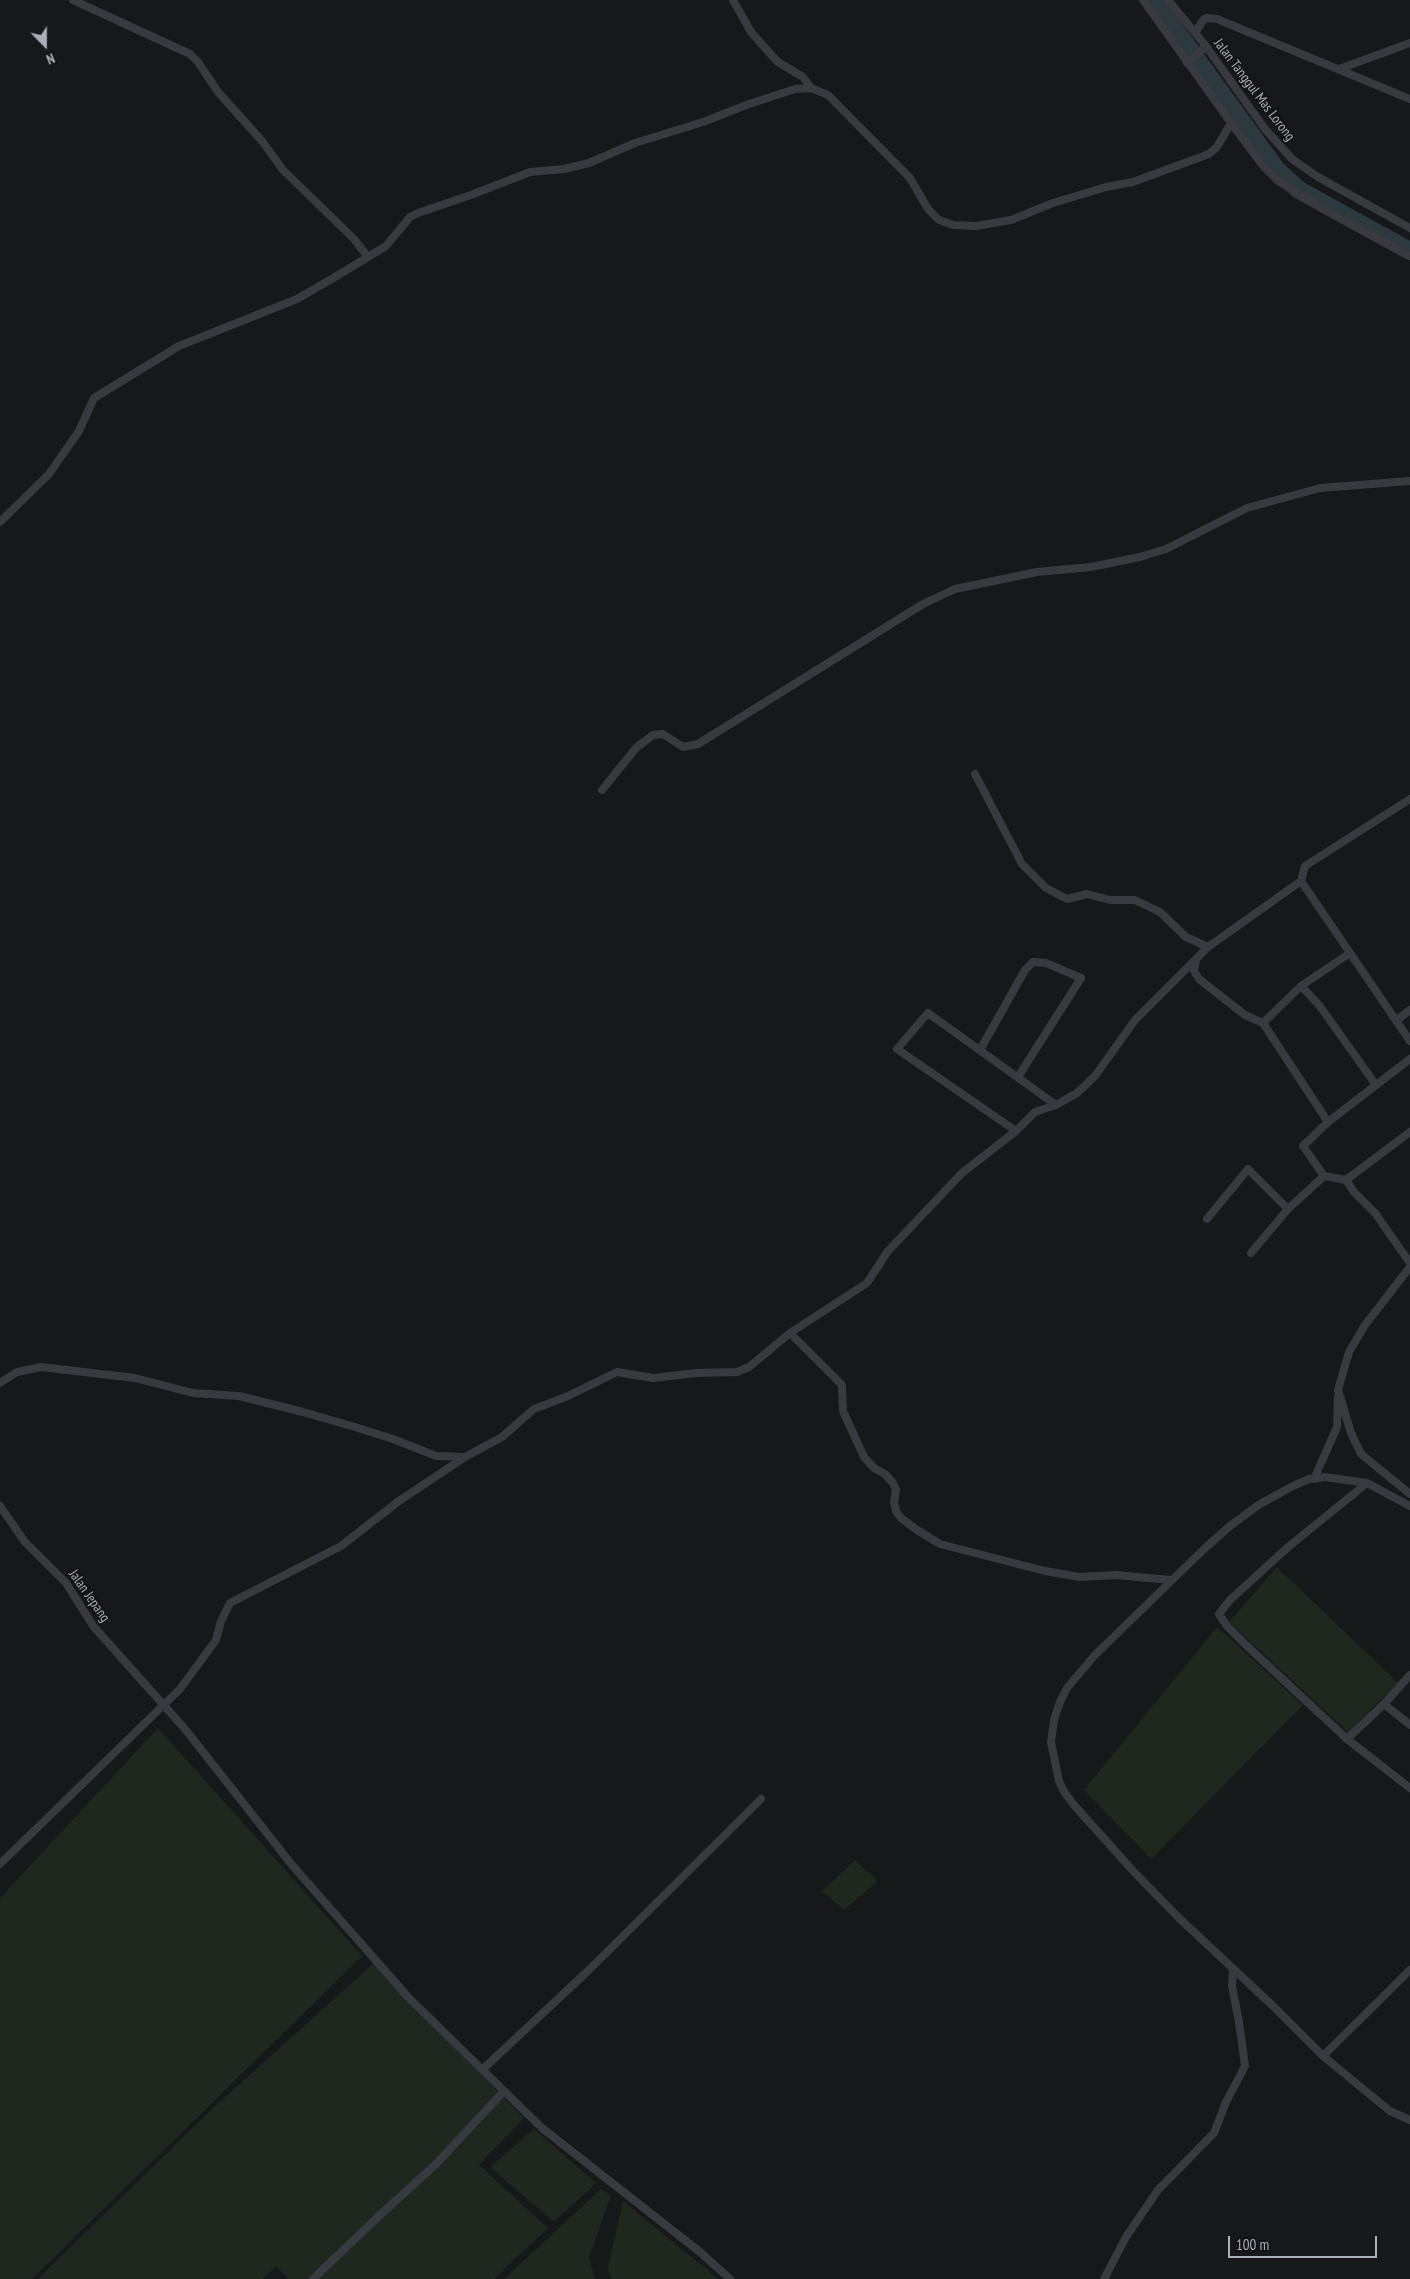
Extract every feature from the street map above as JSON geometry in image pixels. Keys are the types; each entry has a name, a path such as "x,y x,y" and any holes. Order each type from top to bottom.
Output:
{"street":[{"path":"74,0 190,54 198,62 218,92 262,141 283,170 354,239 368,257"},
{"path":"733,0 751,32 778,62 803,77 811,88 828,96 910,178 928,209 939,220 962,226 1011,220 1053,203 1106,186 1133,182 1196,159 1218,148 1231,124"},
{"path":"1143,0 1231,124 1264,167 1277,180 1297,194 1410,256"},
{"name":"Jalan Tanggul Mas Lorong","path":"1168,0 1195,33 1203,48 1265,129 1292,159 1318,176 1410,228"},
{"path":"1195,33 1204,19 1211,18 1410,99"},
{"path":"1339,69 1410,43"},
{"path":"1188,62 1203,48"},
{"path":"0,522 49,474 79,431 94,398 179,346 297,299 386,246 410,217 530,172 564,169 589,163 636,143 703,122 748,104 795,89 811,88"},
{"path":"602,790 636,748 653,735 663,734 683,747 698,744 923,604 955,589 1037,572 1091,567 1140,558 1166,549 1247,508 1320,488 1410,481"},
{"path":"975,774 1022,864 1046,888 1063,898 1088,894 1110,900 1135,900 1160,912 1186,937 1208,946"},
{"path":"0,1864 163,1702 180,1688 216,1640 221,1621 230,1603 341,1546 399,1501 465,1457 502,1437 534,1409 568,1396 617,1372 653,1378 696,1373 737,1372 749,1367 790,1333 867,1283 888,1251 962,1172 1016,1131 1035,1112 1056,1105 1077,1093 1095,1076 1135,1020 1208,946 1301,881 1304,866 1410,799"},
{"path":"1301,881 1410,1041"},
{"path":"1263,1023 1301,986 1350,953"},
{"path":"1196,960 1194,971 1199,978 1245,1015 1263,1023 1328,1122"},
{"path":"980,1050 1025,970 1033,962 1046,963 1081,978 1018,1077"},
{"path":"1301,986 1319,1005 1376,1085"},
{"path":"1397,1020 1410,1010"},
{"path":"1016,1131 896,1049 928,1013 1056,1105"},
{"path":"1410,1060 1328,1122 1303,1146 1324,1176 1346,1180 1354,1192 1375,1213 1410,1263"},
{"path":"1346,1180 1410,1132"},
{"path":"1207,1219 1248,1168 1288,1208"},
{"path":"1251,1253 1288,1208 1324,1176"},
{"path":"1314,1478 1337,1427 1338,1390 1349,1352 1365,1325 1410,1267"},
{"path":"790,1333 842,1385 843,1411 864,1457 874,1468 886,1474 893,1483 896,1490 894,1502 896,1511 901,1518 917,1530 940,1544 1044,1571 1080,1577 1116,1575 1171,1580"},
{"path":"0,1382 17,1372 41,1367 135,1378 193,1393 231,1395 254,1400 303,1412 393,1439 436,1456 465,1457"},
{"path":"1338,1390 1350,1433 1360,1454 1410,1494"},
{"path":"1410,1506 1367,1483 1341,1478 1314,1478 1293,1486 1260,1504 1230,1526 1171,1580 1095,1655 1068,1688 1054,1720 1052,1742 1059,1782 1073,1804 1179,1918 1323,2056 1390,2111 1410,2120"},
{"path":"1367,1483 1287,1548 1230,1600 1219,1614 1227,1626 1246,1646 1347,1738 1410,1788"},
{"name":"Jalan Jepang","path":"0,1506 25,1542 58,1573 94,1627 163,1702 292,1865 408,1997 542,2128 700,2252 730,2279"},
{"path":"1347,1738 1384,1704 1410,1675"},
{"path":"1384,1704 1410,1725"},
{"path":"483,2069 590,1969 760,1799"},
{"path":"1104,2279 1126,2237 1158,2190 1214,2133 1226,2102 1244,2066 1239,2022 1232,1986 1233,1969"},
{"path":"1323,2056 1410,1970"},
{"path":"313,2279 436,2164 504,2091"}],"shaded area":[{"path":"1277,1567 1398,1683 1348,1732 1229,1622"},
{"path":"1217,1627 1303,1705 1151,1859 1084,1790"},
{"path":"158,1728 362,1956 32,2279 0,2279 0,1898"},
{"path":"855,1860 878,1881 844,1910 822,1891"},
{"path":"374,1963 524,2118 479,2165 548,2228 494,2279 289,2279 276,2266 262,2279 38,2279 213,2108"},
{"path":"534,2129 596,2183 554,2222 490,2167"},
{"path":"601,2189 611,2195 589,2257 595,2279 504,2279"},
{"path":"623,2201 718,2279 612,2279 608,2268"}],"waterway":[{"path":"1154,0 1277,170 1299,190 1410,251"}]}
